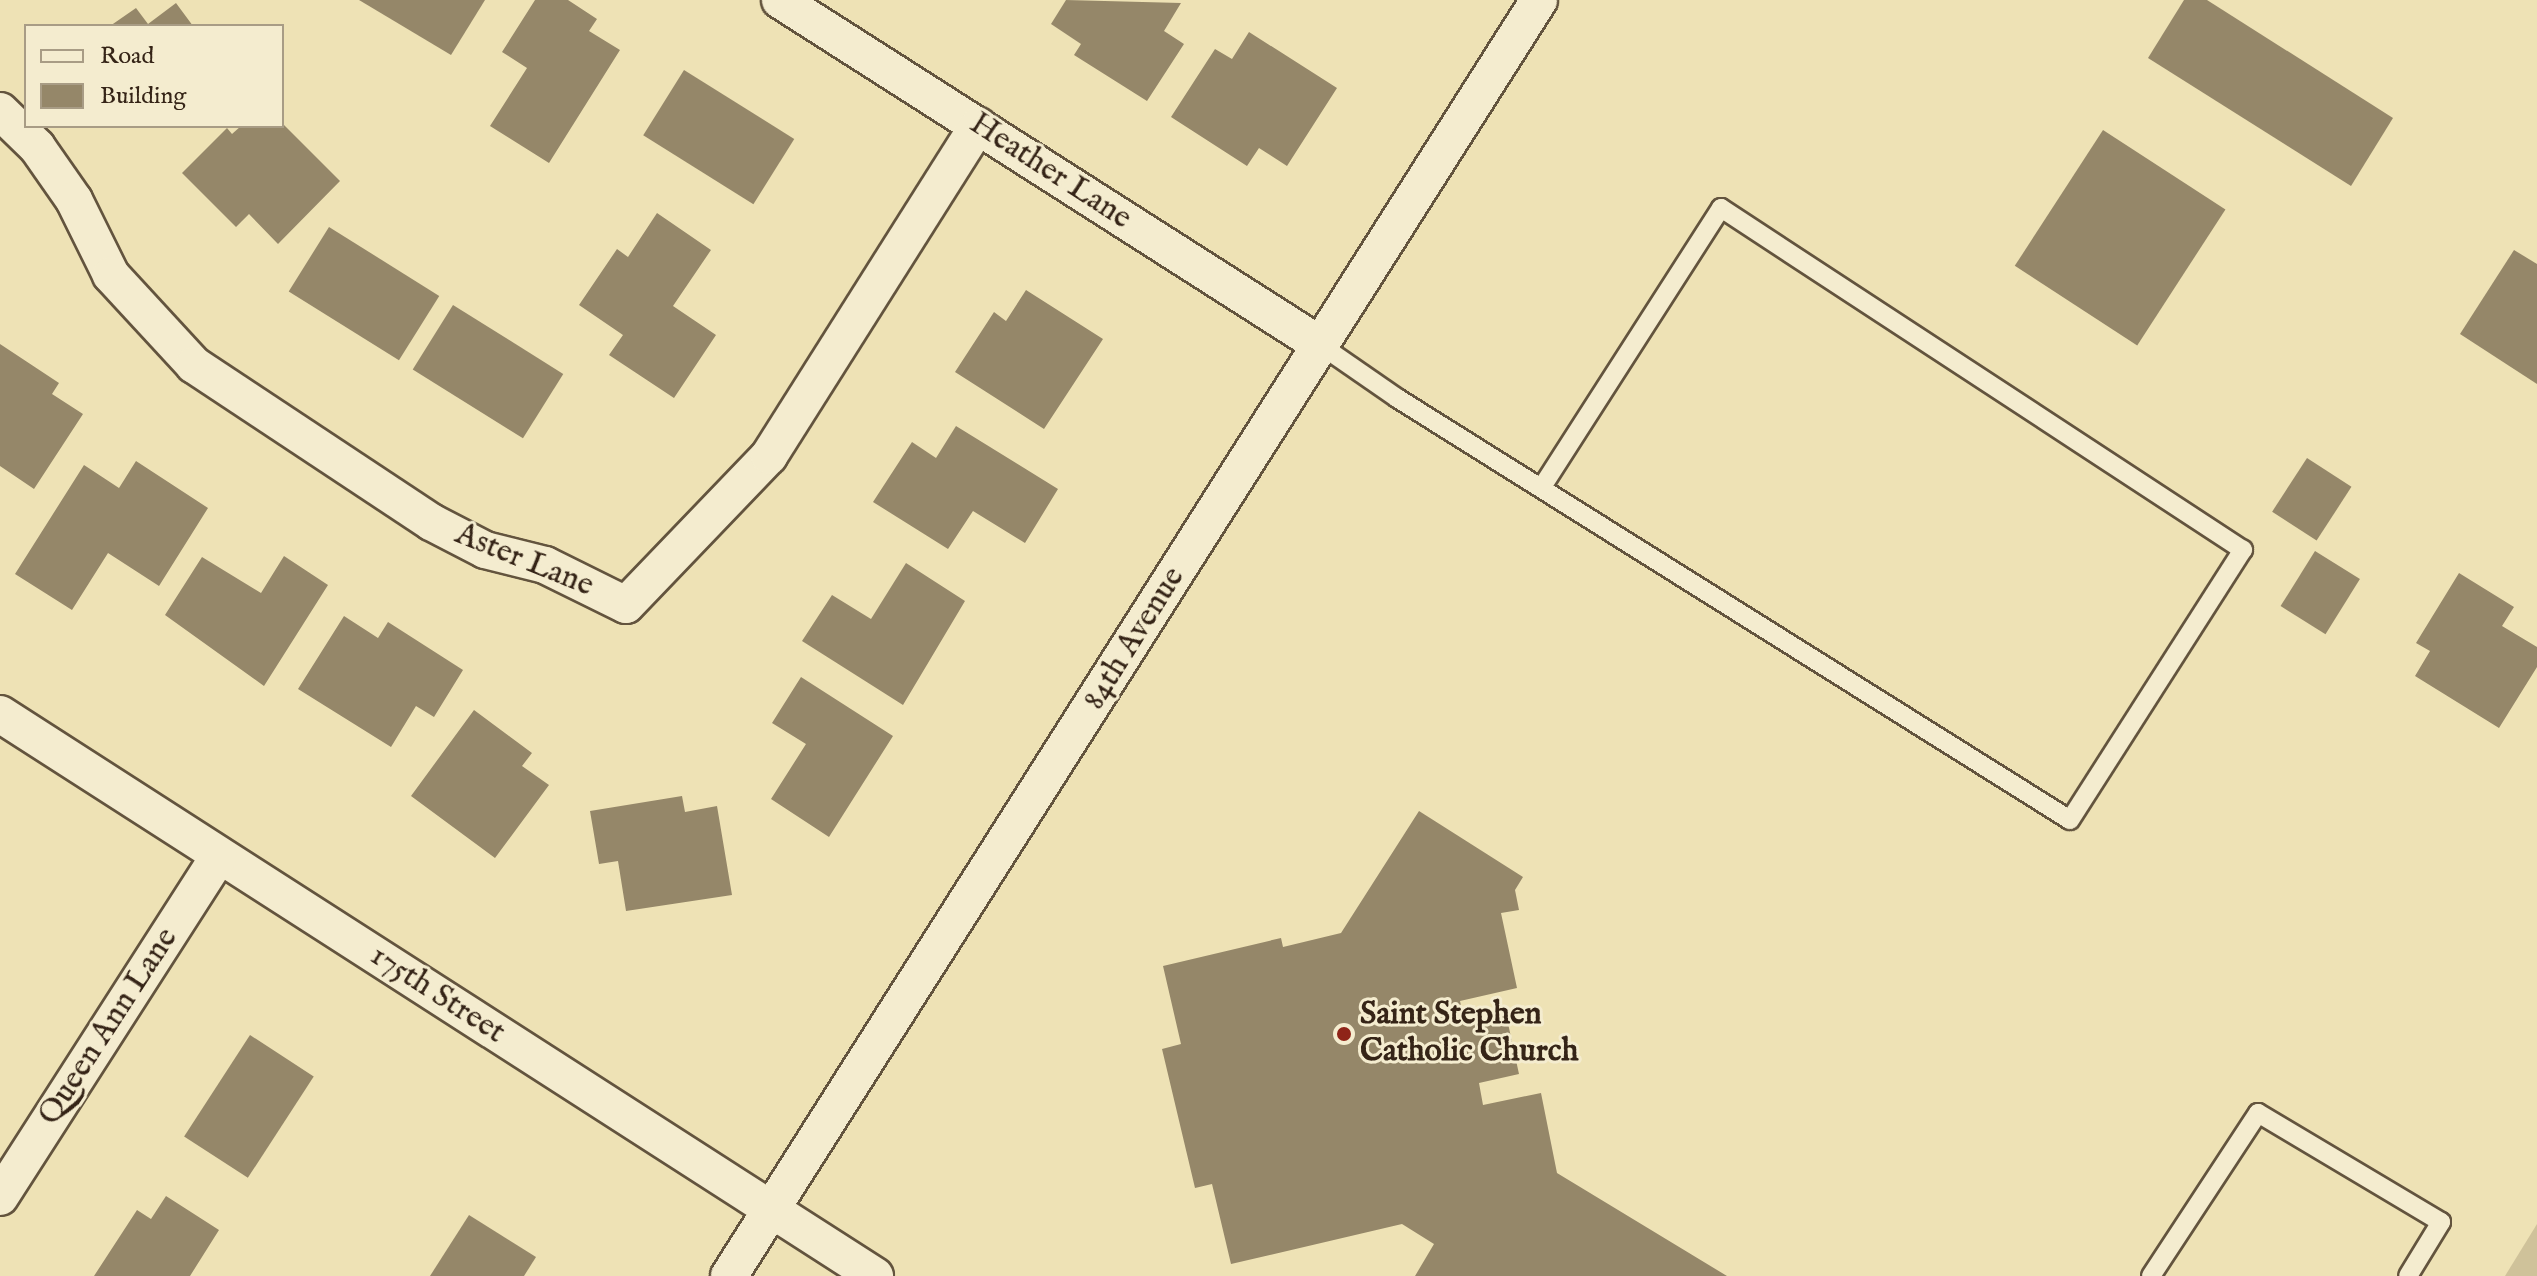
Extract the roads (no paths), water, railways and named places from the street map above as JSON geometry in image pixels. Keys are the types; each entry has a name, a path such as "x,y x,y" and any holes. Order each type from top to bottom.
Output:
{"street":[{"name":"Heather Lane","path":"780,0 1319,344"},
{"name":"84th Avenue","path":"729,1276 1539,0"},
{"name":"Aster Lane","path":"0,111 37,147 74,200 119,285 194,365 431,522 485,550 545,565 626,605 769,456 978,126"},
{"name":"175th Street","path":"0,714 875,1276"},
{"name":"Queen Ann Lane","path":"0,1197 219,856"}],"lane":[{"path":"1319,344 1542,487 2070,820 2243,550 1721,208 1542,487"},
{"path":"2151,1276 2258,1113 2441,1222 2408,1276"}],"place":[{"name":"Saint Stephen Catholic Church","path":"1344,1034"}]}
